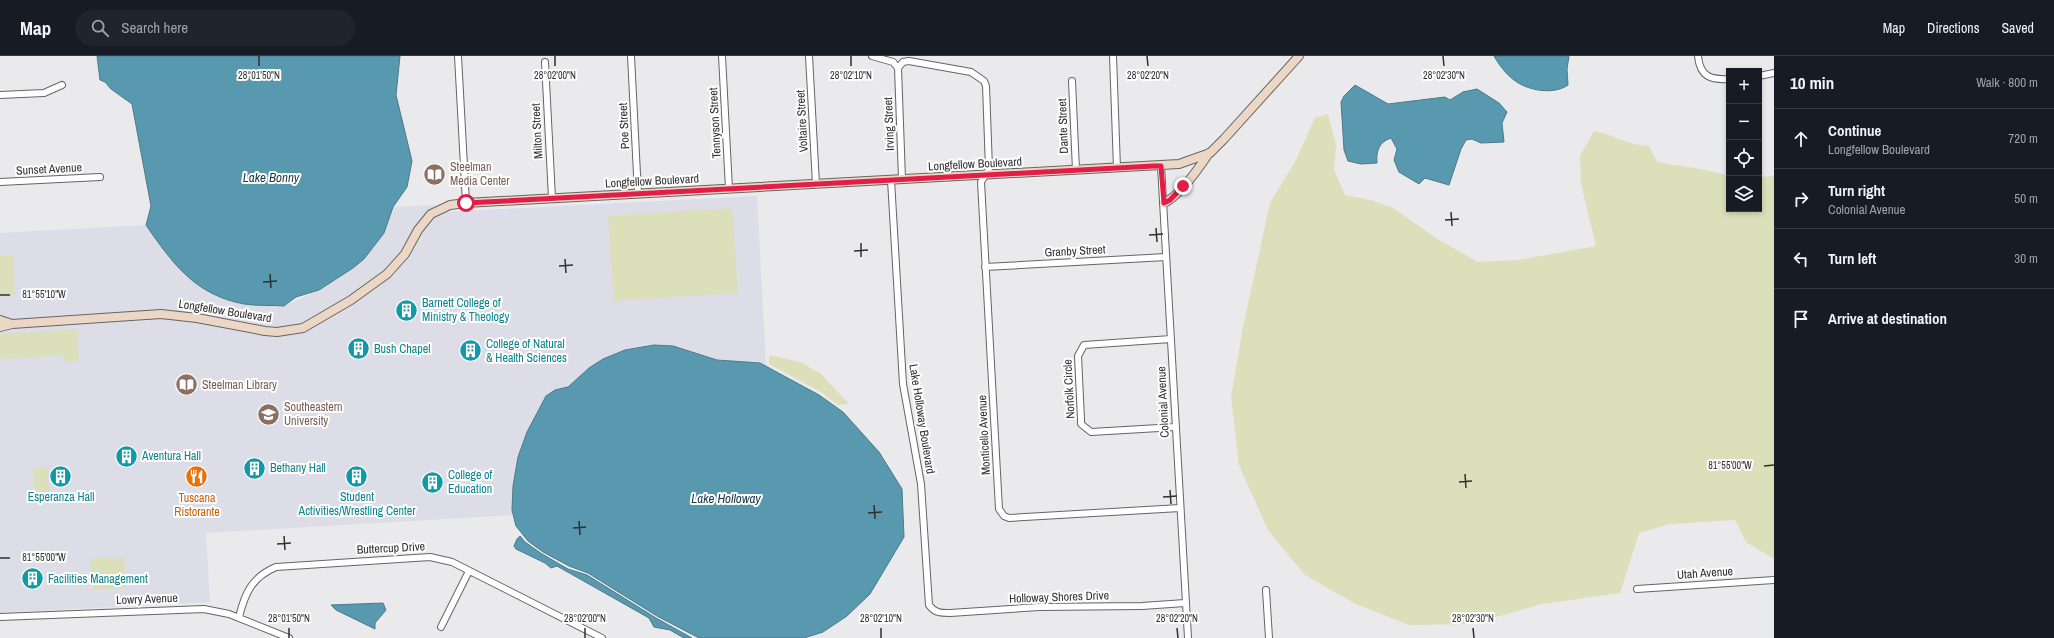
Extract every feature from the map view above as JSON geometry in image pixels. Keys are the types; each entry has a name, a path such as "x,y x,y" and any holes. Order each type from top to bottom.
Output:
{"street":[{"path":"458,56 466,203"},
{"name":"Poe Street","path":"631,56 638,194"},
{"name":"Tennyson Street","path":"722,56 729,189"},
{"name":"Voltaire Street","path":"809,56 816,184"},
{"path":"872,56 894,62 898,68"},
{"path":"1113,56 1117,168"},
{"name":"Longfellow Boulevard","path":"0,327 12,324 161,314 197,318 265,331 277,332 303,328 351,300 387,274 405,254 418,230 431,214 450,205 552,198 1161,166 1187,162 1210,153 1299,56"},
{"path":"1698,56 1704,73 1713,79 1726,78"},
{"name":"Monticello Avenue","path":"898,68 903,62 909,61 971,72 984,81 986,86 989,169 981,182 999,509 1001,513 1009,518 1180,508"},
{"name":"Milton Street","path":"544,62 552,198"},
{"name":"Irving Street","path":"898,68 902,180"},
{"path":"1762,76 1774,74"},
{"name":"Dante Street","path":"1072,81 1076,170"},
{"path":"0,95 44,92 62,85"},
{"path":"1164,203 1170,200 1183,186 1210,153"},
{"name":"Colonial Avenue","path":"1161,166 1188,638"},
{"name":"Sunset Avenue","path":"0,182 100,177"},
{"name":"Lake Holloway Boulevard","path":"891,180 903,385 921,484 927,599 928,606 934,611"},
{"name":"Granby Street","path":"985,267 1166,256"},
{"name":"Longfellow Boulevard","path":"0,320 12,324"},
{"name":"Norfolk Circle","path":"1171,339 1084,345 1078,356 1081,424 1091,432 1176,427"},
{"name":"Buttercup Drive","path":"238,617 248,589 265,571 276,567 430,557 452,562 602,638"},
{"path":"441,627 469,571"},
{"name":"Utah Avenue","path":"1637,589 1774,580"},
{"path":"1266,590 1269,638"},
{"name":"Holloway Shores Drive","path":"934,611 950,613 1039,607 1185,603"},
{"name":"Lowry Avenue","path":"0,618 199,609 218,611 238,617 289,638"}],"shaded area":[{"name":"Southeastern University","path":"757,196 766,366 760,363 717,360 703,357 692,352 639,347 603,359 589,368 568,387 555,390 512,510 514,515 206,533 210,602 0,613 0,233 146,225 170,260 284,306 319,290 364,259 384,233 393,207 435,205 446,212"}],"green space":[{"path":"1328,114 1336,145 1334,170 1345,195 1371,200 1393,208 1439,240 1478,262 1519,260 1596,246 1581,184 1580,156 1594,131 1635,144 1649,146 1657,162 1706,170 1726,175 1726,212 1762,212 1762,177 1774,176 1774,559 1746,542 1735,520 1670,524 1639,533 1620,593 1542,604 1471,624 1409,625 1354,603 1305,575 1268,530 1239,465 1231,397 1243,327 1270,203 1296,160 1315,118"},
{"path":"732,208 738,293 614,301 608,216"},
{"path":"0,256 13,256 15,294 0,295"},
{"path":"77,329 79,361 63,362 62,355 0,359 0,334"},
{"path":"769,355 800,362 821,374 849,404 838,405 821,392 769,364"},
{"path":"47,467 49,492 35,493 33,468"},
{"path":"124,557 126,588 92,590 91,558"}],"water":[{"name":"Lake Bonny","path":"97,56 400,56 396,95 412,161 407,187 393,207 384,233 364,259 353,268 319,290 296,297 284,306 244,304 227,300 198,285 186,275 165,252 146,225 151,206 132,104 111,89 105,82 100,80"},
{"path":"1494,56 1569,56 1567,69 1568,85 1556,90 1548,91 1526,87 1508,75"},
{"path":"1355,85 1388,104 1445,97 1450,100 1463,92 1477,89 1499,103 1507,112 1502,123 1504,142 1481,143 1472,139 1466,140 1461,149 1449,185 1425,178 1419,184 1399,172 1394,160 1397,149 1391,138 1384,142 1379,148 1377,163 1361,164 1348,161 1344,150 1341,102 1344,96"},
{"name":"Lake Holloway","path":"654,345 673,346 717,360 760,363 819,395 843,412 879,452 902,489 904,537 870,594 847,616 823,632 804,638 699,638 657,616 588,573 569,566 543,552 528,541 516,526 512,510 513,486 518,457 527,432 546,396 555,390 568,387 589,368 603,359 625,350"},
{"path":"520,536 525,542 542,554 568,569 587,575 656,618 692,638 684,638 670,630 654,627 649,618 557,566 551,568 545,563 516,549 514,546"},
{"path":"383,603 386,610 375,623 375,629 336,610 331,605"}],"place":[{"name":"Steelman Media Center","path":"435,174"},
{"name":"Barnett College of Ministry & Theology","path":"406,310"},
{"name":"Bush Chapel","path":"358,349"},
{"name":"College of Natural & Health Sciences","path":"470,351"},
{"name":"Steelman Library","path":"187,385"},
{"name":"Southeastern University","path":"268,414"},
{"name":"Aventura Hall","path":"127,456"},
{"name":"Bethany Hall","path":"255,468"},
{"name":"Esperanza Hall","path":"61,476"},
{"name":"Student Activities/Wrestling Center","path":"357,476"},
{"name":"Tuscana Ristorante","path":"197,477"},
{"name":"College of Education","path":"432,482"},
{"name":"Facilities Management","path":"33,579"}],"route":[{"path":"466,203 1154,166 1161,166 1164,203 1170,200 1183,186"}]}
